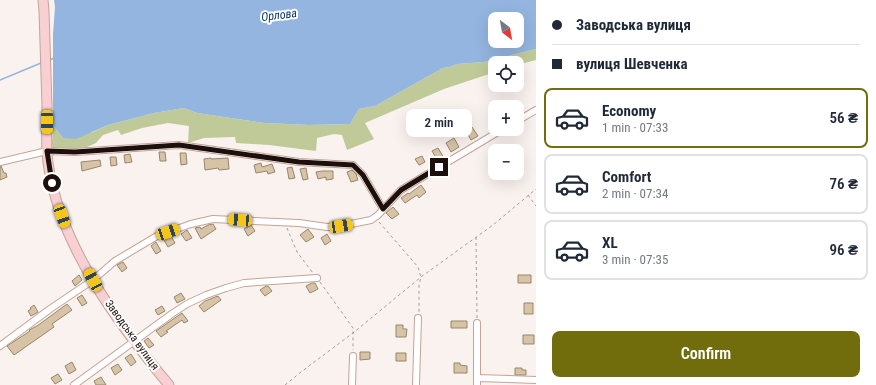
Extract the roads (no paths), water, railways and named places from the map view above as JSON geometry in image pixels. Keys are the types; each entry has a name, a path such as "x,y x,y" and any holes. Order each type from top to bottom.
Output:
{"street":[{"name":"Заводська вулиця","path":"43,0 48,168 58,204 78,253 93,280 135,342 169,385"},
{"path":"524,117 536,110"},
{"path":"0,346 50,309 93,280 115,260 157,236 191,224 213,219 299,223 327,227 364,222 375,217 401,190 491,136"},
{"path":"0,162 47,151 75,152 179,145 299,162 353,165 363,175 383,209"},
{"path":"74,385 187,304 226,288 244,283 317,278"},
{"path":"416,385 419,316"},
{"path":"477,323 477,382 536,380"},
{"path":"352,385 353,356"}],"water":[{"path":"54,0 536,0 536,49 508,56 488,56 488,61 457,64 443,68 375,106 359,109 350,124 309,125 265,123 197,113 184,108 154,113 108,125 76,139 63,138 53,125 53,34 55,7"}],"waterway":[{"name":"Орлова","path":"50,60 54,58"},
{"name":"Орлова","path":"0,80 41,63"}]}
